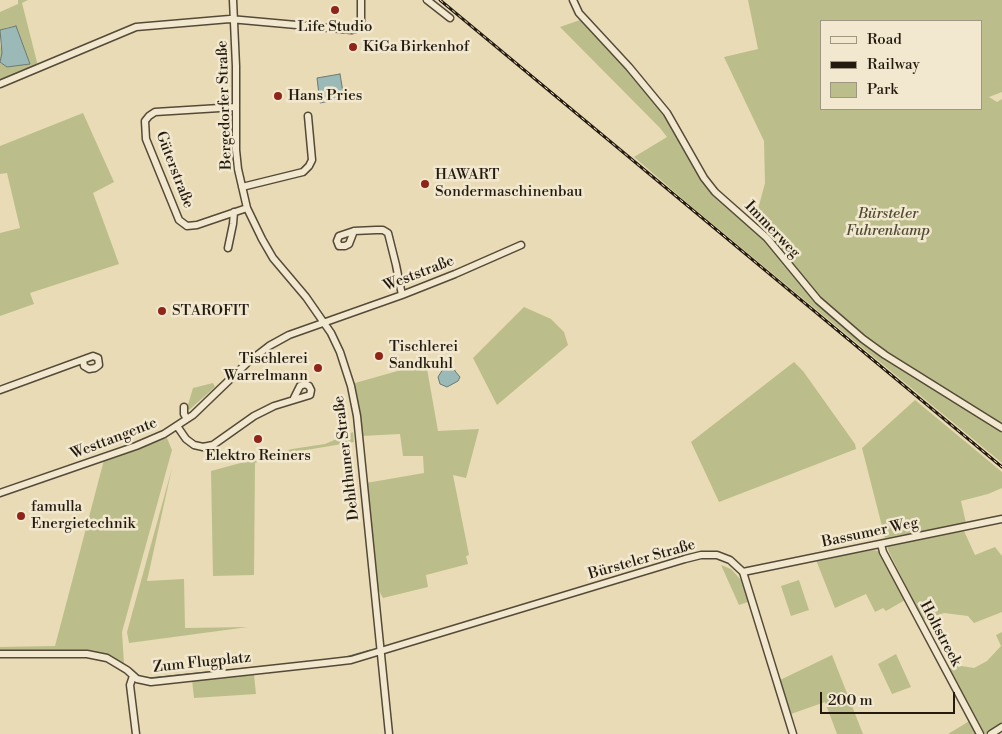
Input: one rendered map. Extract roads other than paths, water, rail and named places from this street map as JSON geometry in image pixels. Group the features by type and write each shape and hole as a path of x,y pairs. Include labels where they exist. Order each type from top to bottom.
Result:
{"street":[{"name":"Bergedorfer Straße","path":"233,0 236,150 247,208"},
{"path":"0,84 61,54 136,27 234,20 352,30 360,26 362,22 361,0"},
{"path":"427,0 450,18"},
{"name":"Immerweg","path":"573,0 579,13 629,66 667,113 704,178 715,192 767,238 818,300 863,339 885,355 1002,428"},
{"name":"Güterstraße","path":"236,107 155,112 145,121 146,139 179,220 187,226 198,225 247,208"},
{"path":"242,187 303,172 309,166 312,160 308,116"},
{"name":"Dehlthuner Straße","path":"247,208 262,239 274,258 324,322 340,352 354,401 382,650 389,734"},
{"path":"228,248 234,212"},
{"path":"354,232 383,230 388,233 402,295"},
{"name":"Weststraße","path":"324,322 402,295 521,245"},
{"name":"Westtangente","path":"0,493 136,446 177,426 247,363 269,346 289,335 324,322"},
{"path":"0,390 83,360"},
{"path":"177,426 186,439 194,445 202,447 213,445 254,416 294,398"},
{"path":"184,407 184,414 187,419"},
{"name":"Bassumer Weg","path":"743,572 1002,519"},
{"name":"Holtstreek","path":"881,544 883,552 980,734"},
{"name":"Bürsteler Straße","path":"382,650 701,555 721,556 730,560 743,572"},
{"path":"743,572 793,734"},
{"name":"Zum Flugplatz","path":"0,654 87,654 107,658 144,682 152,682 351,660 382,650"},
{"path":"133,676 130,685 136,734"},
{"path":"991,734 1002,727"}],"water":[{"path":"16,26 30,64 7,67 0,62 2,53 0,30"},
{"path":"340,74 344,98 320,103 317,78"},
{"path":"449,363 453,364 455,371 460,377 458,381 447,387 440,384 438,377"}],"waterway":[{"path":"342,658 370,650"},
{"path":"148,678 265,666"},
{"path":"131,668 141,677"}],"railway":[{"path":"440,0 1002,467"}],"place":[{"name":"Life Studio","path":"335,10"},
{"name":"KiGa Birkenhof","path":"353,47"},
{"name":"Hans Pries","path":"278,96"},
{"name":"HAWART Sondermaschinenbau","path":"425,184"},
{"name":"STAROFIT","path":"162,311"},
{"name":"Tischlerei Sandkuhl","path":"379,356"},
{"name":"Tischlerei Warrelmann","path":"318,368"},
{"name":"Elektro Reiners","path":"258,439"},
{"name":"famulla Energietechnik","path":"21,516"}],"park label":[{"name":"Bürsteler Fuhrenkamp","path":"888,222"}]}
